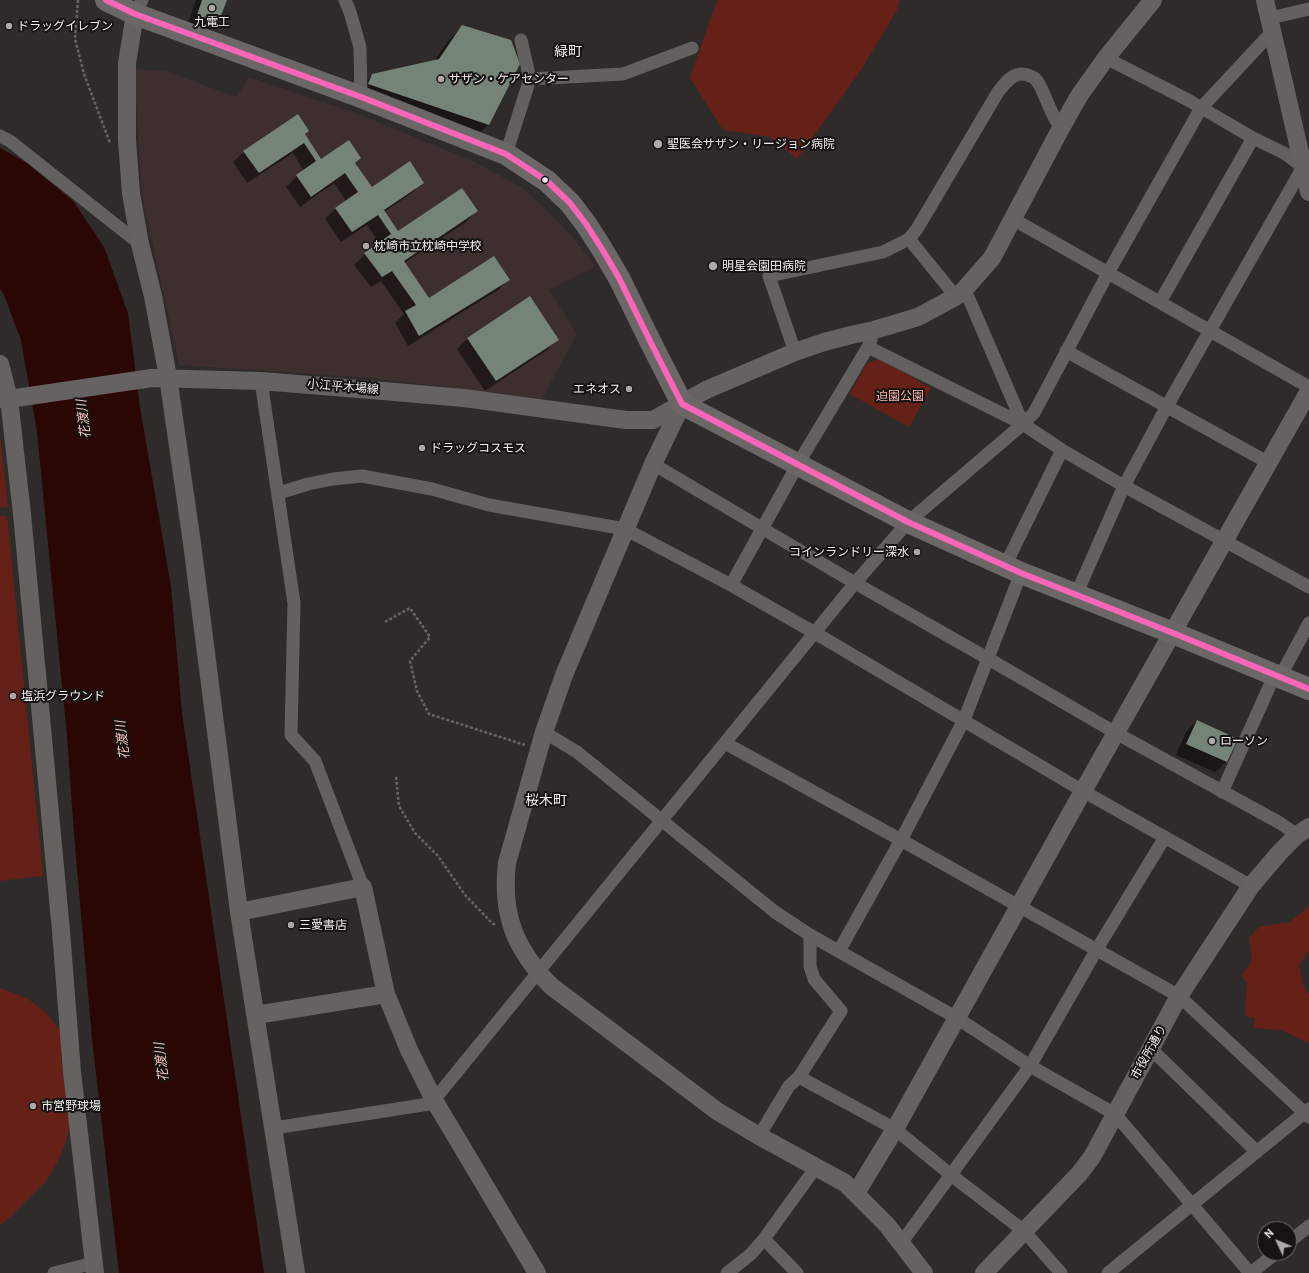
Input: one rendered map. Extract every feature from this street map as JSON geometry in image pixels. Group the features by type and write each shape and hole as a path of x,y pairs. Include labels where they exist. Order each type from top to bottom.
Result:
{"highway":[{"path":"106,0 138,7 506,154 547,181 570,203 586,224 619,278 682,404 908,522 1013,570 1173,633 1309,689"}],"street":[{"path":"345,0 360,47 361,97"},
{"path":"959,294 992,258 1079,96 1106,58 1154,0"},
{"path":"1076,596 1124,486 1166,406 1209,330 1307,177 1265,0"},
{"path":"138,7 127,62 127,140 130,193 140,244 153,296 160,377 192,543 239,912 296,1273"},
{"path":"274,1128 435,1101 661,820 855,584 908,522 1034,413 1108,273 1201,108 1271,25 1309,10"},
{"path":"506,154 530,79 521,40"},
{"path":"530,79 623,74 692,48"},
{"path":"1106,58 1201,108 1253,138 1286,154 1307,177"},
{"path":"795,352 768,276 883,252 909,239 917,229 998,92 1007,81 1015,75 1026,74 1039,82 1054,119 1061,128"},
{"path":"0,136 10,141 140,244"},
{"path":"1160,302 1253,138"},
{"path":"1013,219 1309,387"},
{"path":"909,239 948,287 969,299 1023,424"},
{"name":"小江平木場線","path":"12,398 160,377 261,381 464,398 626,420 653,420 706,390 795,352 918,317 959,294"},
{"path":"731,585 798,464 868,347 874,330"},
{"path":"868,347 1023,424 1062,450 1124,486 1309,587"},
{"path":"1066,351 1269,463"},
{"path":"0,364 12,398 61,931 72,1072 94,1268 54,1273"},
{"path":"261,381 279,493 294,603 291,735 316,761 363,887 386,994 409,1050 435,1101 537,1273"},
{"path":"856,1193 895,1129 1083,791 1309,391"},
{"path":"682,404 653,464 625,529 564,675 544,732 507,863 505,884 506,903 511,924 523,953 551,986 716,1111 845,1183 902,1242 924,1273"},
{"path":"839,951 901,840 964,720 987,658 1013,570 1062,450"},
{"path":"653,464 855,584 1116,733 1280,823 1303,831"},
{"path":"279,493 308,484 333,479 362,476 432,489 489,505 625,529 731,585 1083,791 1250,886"},
{"path":"1222,792 1277,676 1309,623"},
{"path":"544,732 577,752 774,912 810,935 957,1018 1030,1066 1115,1114 1250,1273 1266,1261"},
{"path":"725,744 901,840 1179,996 1308,1113 1257,1152 1108,1273"},
{"name":"市役所通り","path":"984,1273 1079,1174 1092,1157 1179,996 1250,886 1264,869 1303,831"},
{"path":"902,1242 1030,1066 1097,949 1165,837"},
{"path":"239,912 363,887"},
{"path":"759,1136 789,1086 799,1077 841,1012 814,979 810,966 810,935"},
{"path":"256,1015 386,994"},
{"path":"1151,1049 1257,1152"},
{"path":"799,1077 895,1129 951,1175 1024,1231 1060,1273"},
{"path":"727,1273 751,1254 764,1239 816,1167"},
{"path":"1297,1236 1309,1226"},
{"path":"764,1239 797,1273"}],"path":[{"path":"78,0 75,39 84,74 111,146"},
{"path":"384,622 410,608 430,637 410,661 417,691 429,714 539,750"},
{"path":"396,778 399,806 415,833 438,856 465,895 493,924 511,924"}],"shaded area":[{"name":"枕崎市立枕崎中学校","path":"134,69 165,71 237,97 249,77 353,112 473,161 523,188 563,226 596,266 549,290 577,334 542,399 372,378 179,365 142,195"}],"green space":[{"path":"717,0 900,0 897,10 861,70 797,159 770,137 723,130 690,78"},
{"name":"迫園公園","path":"879,359 931,388 909,427 850,394 867,363"},
{"path":"0,435 8,507 0,508"},
{"name":"塩浜グラウンド","path":"0,516 7,516 43,876 0,881"},
{"path":"1309,906 1309,952 1299,964 1303,985 1309,994 1309,1043 1281,1030 1254,1028 1255,1018 1245,1016 1247,982 1241,976 1252,961 1249,938 1259,927 1290,922"},
{"name":"市営野球場","path":"0,988 27,998 45,1012 61,1031 61,1057 69,1128 65,1144 57,1163 47,1180 0,1225"}],"water":[{"name":"花渡川","path":"0,148 27,163 73,201 104,247 128,313 140,407 171,587 182,713 264,1273 119,1273 92,1039 67,736 37,432 21,340 4,295 0,289"}],"building":[{"name":"九電工","path":"202,0 227,0 218,23 197,15"},
{"name":"サザン・ケアセンター","path":"462,25 511,40 520,64 489,125 368,84 372,74 439,59"},
{"path":"298,114 309,131 305,134 321,159 349,140 361,158 355,163 372,187 410,161 424,183 384,210 398,231 462,188 478,211 404,261 429,298 494,256 510,280 419,336 405,311 416,305 392,271 382,277 364,253 391,234 378,215 352,232 335,208 358,192 345,173 311,197 296,175 316,161 304,143 259,173 243,151"},
{"path":"530,296 559,340 496,381 467,338"},
{"name":"ローソン","path":"1197,720 1238,739 1227,762 1186,744"}],"transit line":[{"path":"106,0 135,14 361,97 506,154 547,181 570,203 586,224 619,278 682,404 908,522 1021,573 1309,689"}],"place":[{"name":"九電工","path":"212,8"},
{"name":"ドラッグイレブン","path":"9,26"},
{"name":"サザン・ケアセンター","path":"441,79"},
{"name":"聖医会サザン・リージョン病院","path":"658,144"},
{"name":"枕崎市立枕崎中学校","path":"366,246"},
{"name":"明星会園田病院","path":"713,266"},
{"name":"エネオス","path":"629,389"},
{"name":"ドラッグコスモス","path":"422,448"},
{"name":"コインランドリー深水","path":"917,552"},
{"name":"塩浜グラウンド","path":"13,696"},
{"name":"ローソン","path":"1212,741"},
{"name":"三愛書店","path":"291,925"},
{"name":"市営野球場","path":"33,1106"}],"district":[{"name":"緑町","path":"568,52"},
{"name":"桜木町","path":"546,801"}]}
